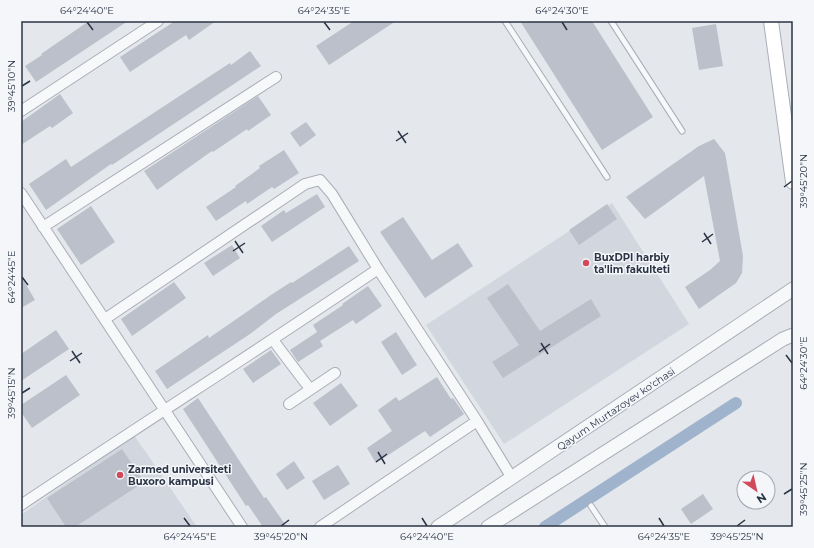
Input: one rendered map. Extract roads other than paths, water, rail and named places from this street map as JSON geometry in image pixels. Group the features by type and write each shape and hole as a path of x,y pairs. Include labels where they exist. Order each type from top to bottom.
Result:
{"main road":[{"path":"771,21 793,182"}],"street":[{"path":"21,111 158,21"},
{"path":"43,227 276,77"},
{"path":"105,319 305,184 320,180 332,194 378,269 477,421 512,478"},
{"path":"21,193 242,527"},
{"path":"21,504 164,409 273,340 378,269"},
{"name":"Qayum Murtazoyev ko'chasi","path":"438,527 793,289"},
{"path":"488,527 783,338 793,335"},
{"path":"273,340 310,389"},
{"path":"289,404 335,373"},
{"path":"320,527 477,421"}],"lane":[{"path":"505,21 607,177"},
{"path":"611,21 682,131"},
{"path":"591,506 605,527"}],"waterway":[{"path":"545,527 736,403"}],"place":[{"name":"BuxDPI harbiy ta'lim fakulteti","path":"586,263"},
{"name":"Zarmed universiteti Buxoro kampusi","path":"120,475"}]}
